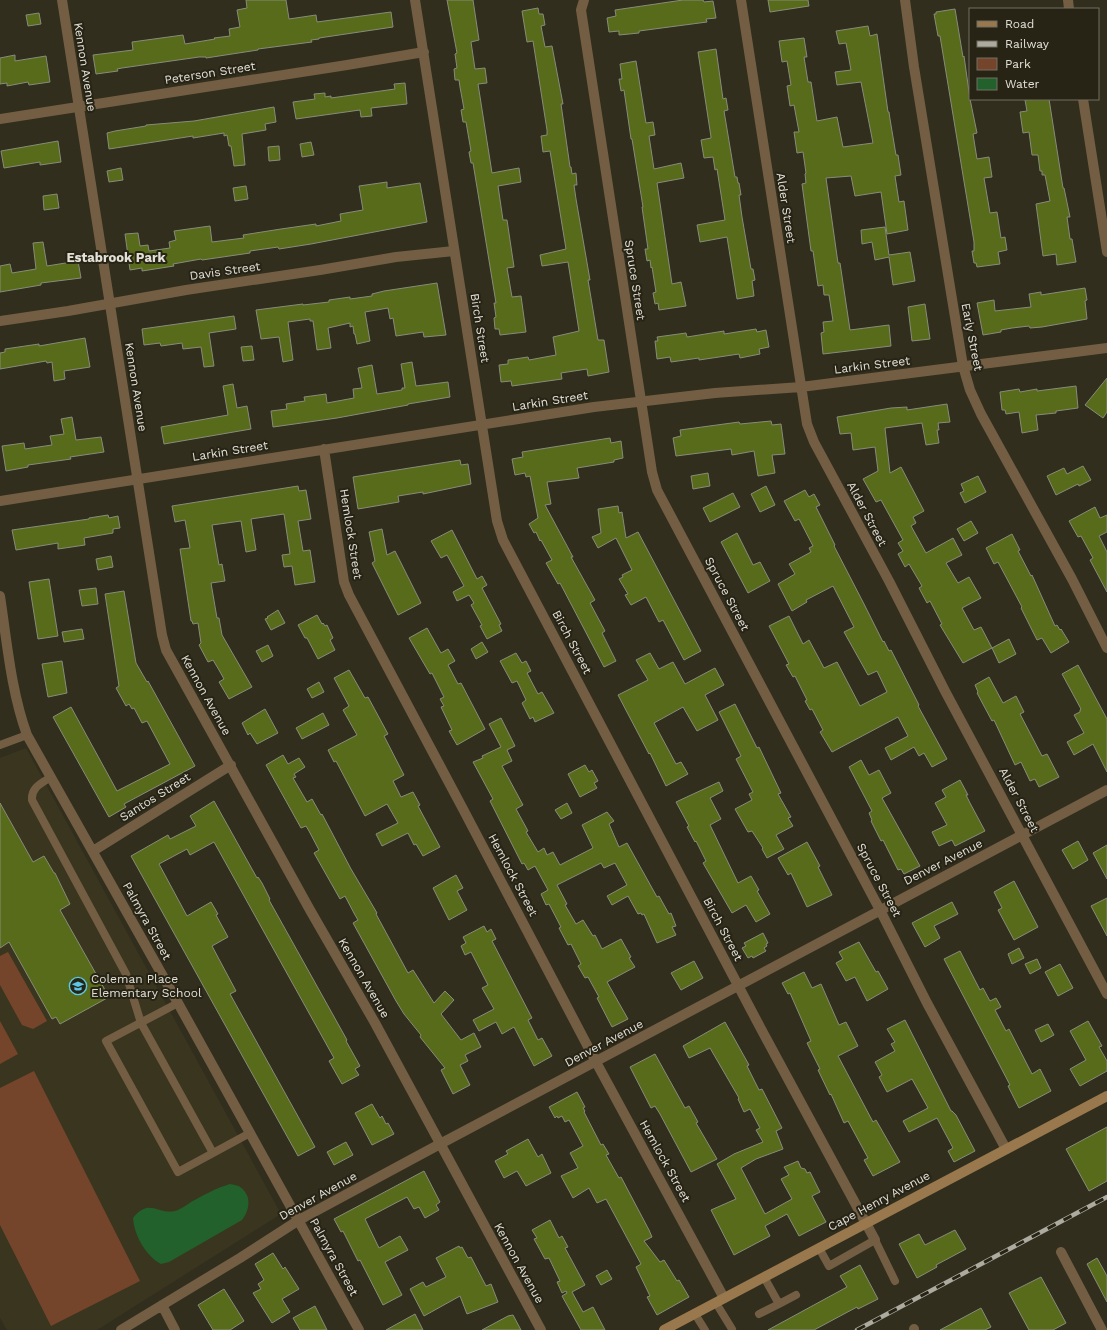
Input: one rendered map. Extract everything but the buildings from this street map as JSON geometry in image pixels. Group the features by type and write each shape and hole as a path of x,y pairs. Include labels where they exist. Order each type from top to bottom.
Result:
{"street":[{"name":"Kennon Avenue","path":"62,0 162,635 166,650 310,910 375,1023 541,1330"},
{"name":"Birch Street","path":"415,0 481,424 497,522 503,540 738,986 875,1240"},
{"name":"Spruce Street","path":"584,0 581,10 652,472 657,490 880,910 927,1003 1006,1149"},
{"name":"Alder Street","path":"741,0 808,424 814,442 1107,994"},
{"name":"Early Street","path":"905,0 914,67 963,366 970,390 981,414 1072,579 1107,648"},
{"name":"Peterson Street","path":"0,119 79,108 424,52"},
{"path":"1083,100 1107,252"},
{"name":"Davis Street","path":"0,321 396,257 454,251"},
{"name":"Larkin Street","path":"0,500 138,480 481,424 641,401 715,393 802,387 1107,348"},
{"name":"Hemlock Street","path":"324,449 344,582 349,595 464,809 720,1300"},
{"name":"Palmyra Street","path":"0,596 14,682 21,717 27,735 299,1220 358,1330"},
{"name":"Santos Street","path":"93,851 231,765"},
{"name":"Denver Avenue","path":"121,1330 299,1220 1107,790"},
{"name":"Cape Henry Avenue","path":"664,1330 1107,1096"},
{"path":"1061,1252 1102,1330"},
{"path":"162,1305 175,1330"}],"lane":[{"path":"0,746 27,735"},
{"path":"51,777 34,788 32,800 126,974 141,1023 213,1153"},
{"path":"178,1003 106,1041 178,1172 250,1133"},
{"path":"819,1248 829,1266 875,1240 895,1280"},
{"path":"764,1277 779,1304"},
{"path":"760,1314 796,1295"},
{"path":"720,1300 732,1329"},
{"path":"695,1314 705,1330"}],"shaded area":[{"name":"Coleman Place Elementary School","path":"26,748 281,1214 97,1330 7,1330 0,1318 0,758"}],"green space":[{"path":"8,952 47,1021 33,1029 22,1025 0,985 0,956"},
{"path":"0,1021 18,1054 0,1064"},
{"path":"34,1071 140,1281 51,1326 0,1225 0,1088"}],"water":[{"path":"230,1184 237,1185 244,1190 248,1198 247,1212 242,1220 169,1262 161,1264 150,1256 138,1238 134,1225 133,1218 139,1212 145,1208 155,1208 165,1211 178,1210 210,1192"}],"railway":[{"path":"857,1330 1107,1197"}],"place":[{"name":"Coleman Place Elementary School","path":"78,986"}],"district":[{"name":"Estabrook Park","path":"116,257"}]}
